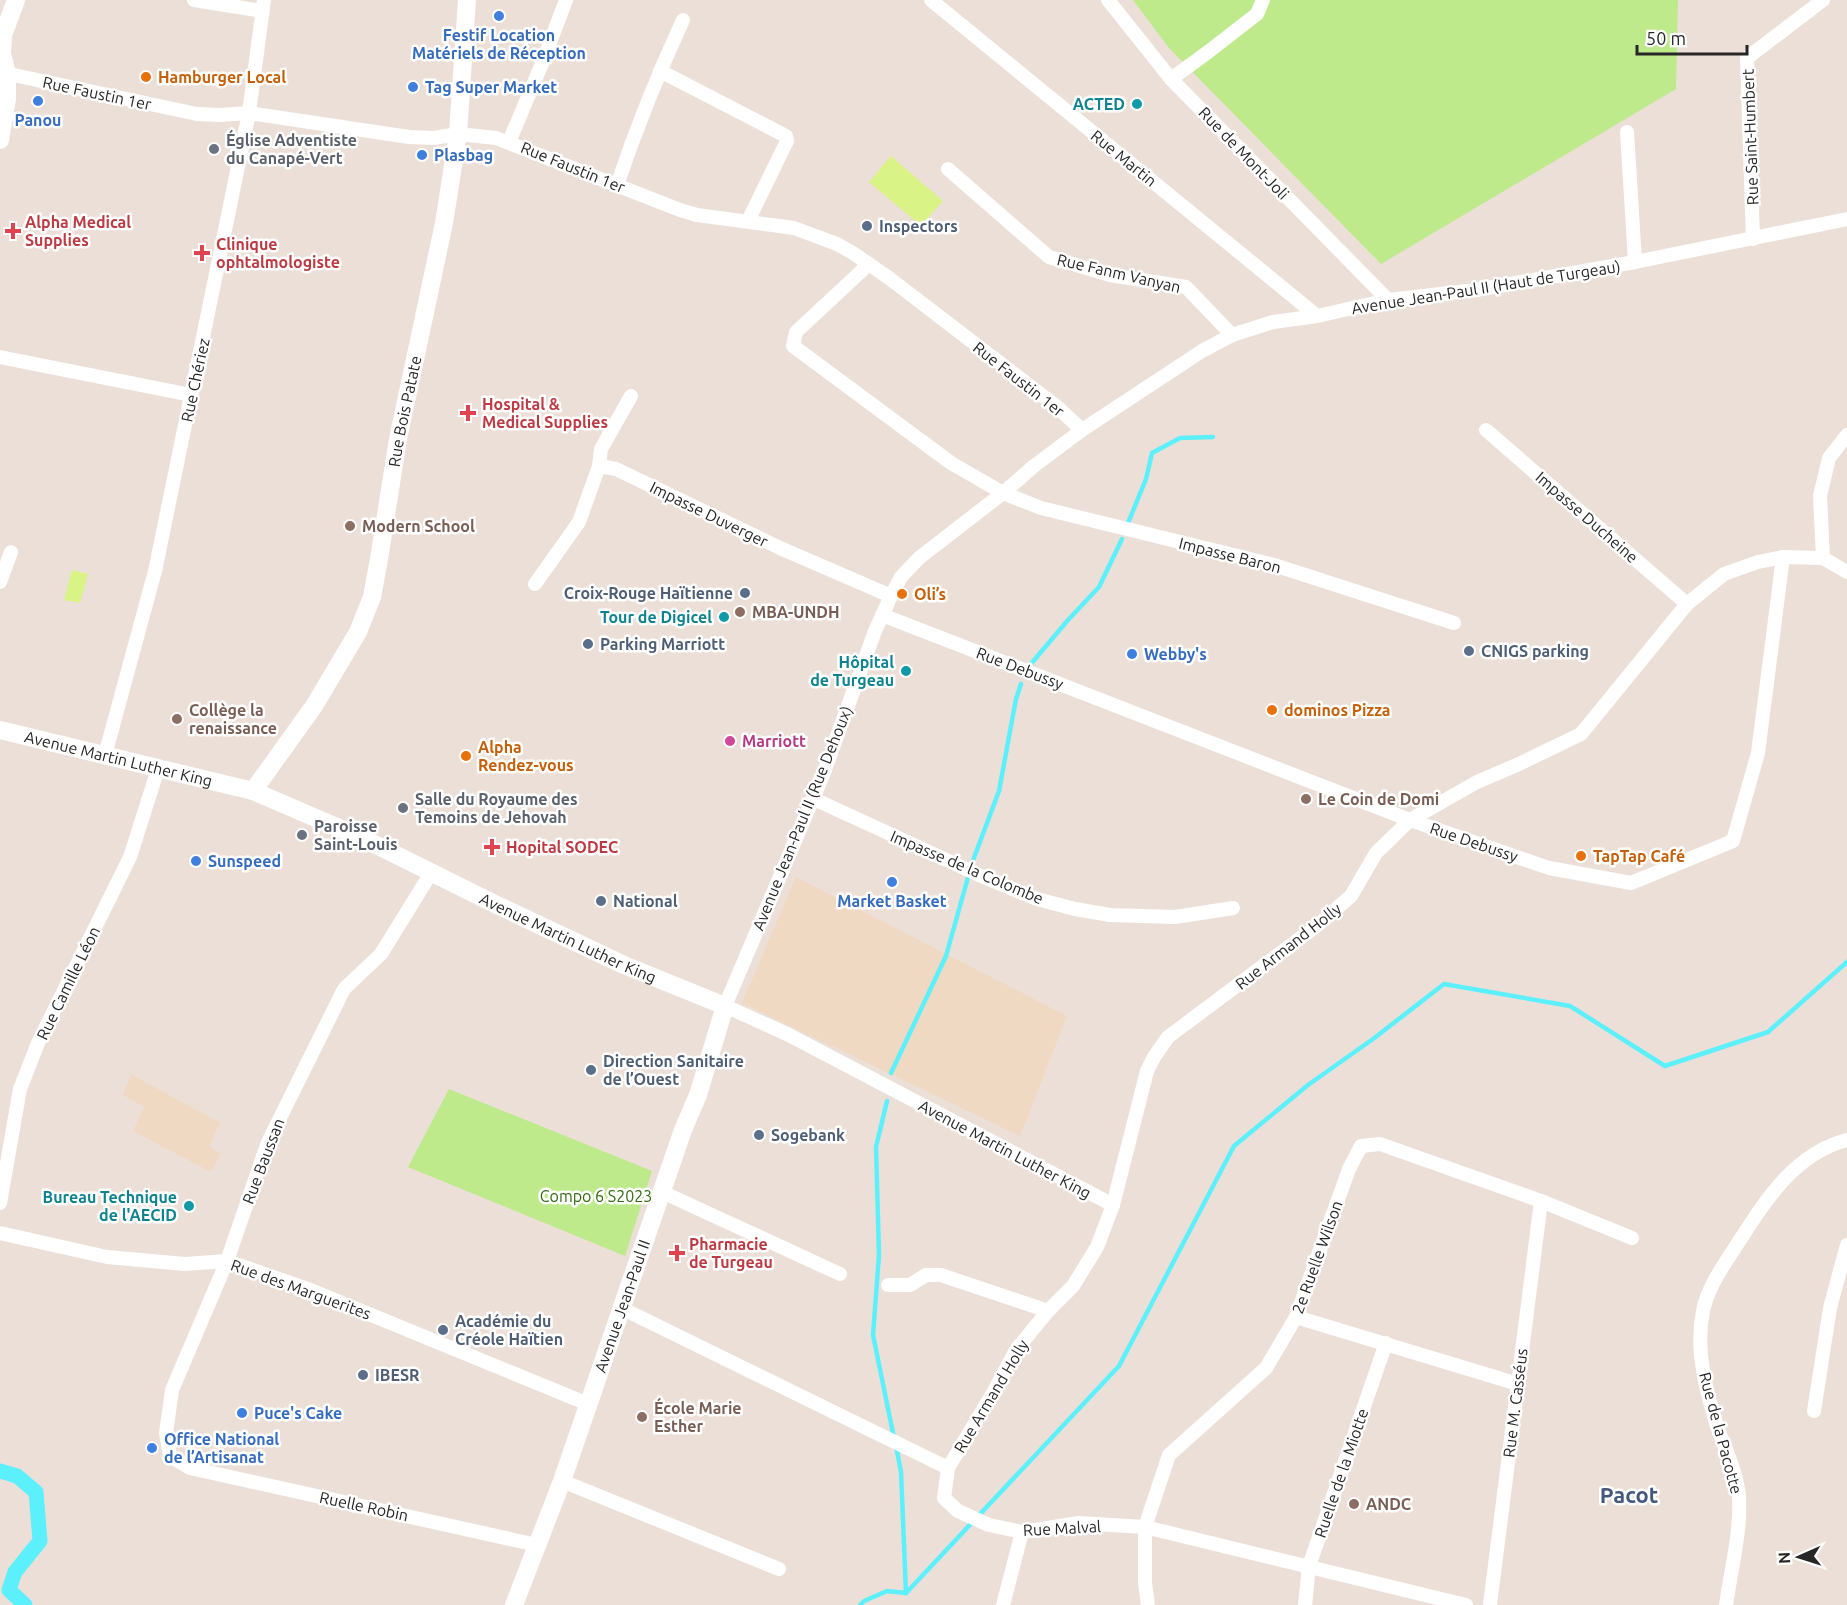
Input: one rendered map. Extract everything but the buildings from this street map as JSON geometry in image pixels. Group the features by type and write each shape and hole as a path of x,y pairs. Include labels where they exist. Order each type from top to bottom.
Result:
{"street":[{"path":"0,140 7,99 2,54 3,35 16,0"},
{"path":"194,0 263,5"},
{"name":"Rue Bois Patate","path":"253,791 320,697 358,632 372,597 398,439 444,224 458,134 467,0"},
{"path":"509,142 566,0"},
{"name":"Rue Martin","path":"931,0 1317,316"},
{"name":"Rue de Mont-Joli","path":"1108,0 1171,78 1388,300"},
{"path":"1171,78 1257,14 1263,0"},
{"name":"Rue Saint-Humbert","path":"1753,239 1747,58 1823,0"},
{"name":"Rue Chériez","path":"105,755 155,571 249,113 263,5"},
{"path":"617,185 635,131 683,20"},
{"path":"660,71 786,136 787,141 748,221"},
{"name":"Rue Faustin 1er","path":"4,73 197,114 249,113 409,137 434,138 458,134 490,137 509,142 680,210 697,215 794,228 827,239 869,264 1056,406 1082,430"},
{"path":"1627,132 1635,262"},
{"name":"Rue Fanm Vanyan","path":"948,169 1049,257 1110,275 1186,287 1232,335"},
{"name":"Avenue Jean-Paul II (Haut de Turgeau)","path":"891,596 901,577 919,558 1004,493 1034,466 1082,430 1202,351 1232,335 1273,322 1317,316 1388,300 1476,290 1635,262 1847,219"},
{"name":"Impasse Baron","path":"869,264 796,332 793,346 951,463 1004,493 1041,508 1274,565 1454,623"},
{"path":"0,357 191,395"},
{"path":"535,584 579,522 599,466 601,448 631,396"},
{"name":"Impasse Ducheine","path":"1486,430 1687,604"},
{"path":"1823,558 1820,496 1829,458 1847,435"},
{"name":"Impasse Duverger","path":"599,466 615,469 780,548 891,596"},
{"path":"0,582 11,552"},
{"name":"Rue Armand Holly","path":"948,1468 1016,1350 1048,1311 1074,1286 1097,1247 1113,1205 1147,1071 1168,1037 1314,928 1351,896 1376,854 1410,820 1477,782 1581,734 1687,604 1724,574 1758,562 1783,557 1823,558 1847,572"},
{"name":"Rue Debussy","path":"882,615 1410,820 1549,868 1631,882 1733,841 1758,753 1783,557"},
{"name":"Avenue Jean-Paul II (Rue Dehoux)","path":"725,1006 814,799 891,596"},
{"name":"Avenue Martin Luther King","path":"0,730 253,791 350,832 624,965 725,1006 787,1035 1113,1205"},
{"name":"Rue Camille Léon","path":"0,1203 20,1089 38,1043 130,857 158,769"},
{"name":"Impasse de la Colombe","path":"814,799 964,869 1037,898 1075,909 1110,915 1175,917 1233,908"},
{"name":"Rue Baussan","path":"190,1468 170,1456 166,1433 172,1390 227,1260 268,1142 344,989 381,954 431,873"},
{"name":"Avenue Jean-Paul II","path":"514,1605 562,1481 683,1130 698,1095 725,1006"},
{"name":"Rue de la Pacotte","path":"1726,1605 1738,1532 1738,1495 1730,1460 1704,1376 1701,1344 1703,1311 1715,1277 1766,1199 1801,1164 1822,1149 1847,1140"},
{"name":"2e Ruelle Wilson","path":"1148,1605 1145,1583 1145,1527 1168,1455 1266,1368 1296,1317 1349,1169 1362,1146 1380,1144 1541,1201 1632,1238"},
{"path":"662,1192 840,1274"},
{"name":"Rue M. Casséus","path":"1490,1605 1541,1201"},
{"name":"Rue des Marguerites","path":"0,1233 107,1257 185,1264 227,1260 308,1289 588,1404"},
{"path":"1814,1411 1830,1308 1847,1245"},
{"path":"888,1285 910,1284 926,1275 941,1275 1048,1311"},
{"path":"621,1308 948,1468"},
{"path":"1296,1317 1518,1384"},
{"name":"Ruelle de la Miotte","path":"1305,1605 1309,1566 1386,1343"},
{"name":"Ruelle Robin","path":"190,1468 537,1545"},
{"name":"Rue Malval","path":"948,1468 944,1498 958,1511 988,1525 1022,1532 1079,1523 1145,1527 1466,1605"},
{"path":"562,1481 779,1569"},
{"path":"1003,1605 1022,1532"}],"shaded area":[{"path":"796,877 1067,1016 1020,1136 742,1003"},
{"path":"131,1074 220,1123 209,1145 220,1154 211,1172 133,1131 144,1107 123,1095"}],"green space":[{"path":"1133,0 1678,0 1676,89 1381,264 1169,48"},
{"path":"891,156 943,201 921,226 869,182"},
{"path":"72,570 88,574 80,603 64,600"},
{"name":"Compo 6 S2023","path":"449,1089 652,1171 625,1256 408,1167"}],"waterway":[{"path":"1128,523 1146,479 1152,453 1180,438 1213,437"},
{"path":"1030,665 1099,587 1122,539"},
{"path":"891,1073 946,956 972,863 999,791 1016,699 1021,684"},
{"path":"906,1593 1119,1366 1234,1146 1308,1085 1373,1039 1444,984 1570,1006 1665,1066 1768,1032 1847,962"},
{"path":"887,1101 876,1147 879,1255 873,1335 894,1438"},
{"path":"896,1446 901,1472 906,1593"},
{"path":"0,1471 17,1476 36,1492 40,1541 15,1572 9,1590 25,1605"},
{"path":"860,1605 887,1591 906,1593"}],"place":[{"name":"Festif Location Matériels de Réception","path":"499,16"},
{"name":"Hamburger Local","path":"146,77"},
{"name":"Tag Super Market","path":"413,87"},
{"name":"Panou","path":"38,101"},
{"name":"ACTED","path":"1137,104"},
{"name":"Église Adventiste du Canapé-Vert","path":"214,149"},
{"name":"Plasbag","path":"422,155"},
{"name":"Inspectors","path":"867,226"},
{"name":"Alpha Medical Supplies","path":"13,231"},
{"name":"Clinique ophtalmologiste","path":"202,253"},
{"name":"Hospital & Medical Supplies","path":"468,413"},
{"name":"Modern School","path":"350,526"},
{"name":"Croix-Rouge Haïtienne","path":"745,593"},
{"name":"Oli’s","path":"902,594"},
{"name":"MBA-UNDH","path":"740,612"},
{"name":"Tour de Digicel","path":"724,617"},
{"name":"Parking Marriott","path":"588,644"},
{"name":"CNIGS parking","path":"1469,651"},
{"name":"Webby's","path":"1132,654"},
{"name":"Hôpital de Turgeau","path":"906,671"},
{"name":"dominos Pizza","path":"1272,710"},
{"name":"Collège la renaissance","path":"177,719"},
{"name":"Marriott","path":"730,741"},
{"name":"Alpha Rendez-vous","path":"466,756"},
{"name":"Le Coin de Domi","path":"1306,799"},
{"name":"Salle du Royaume des Temoins de Jehovah","path":"403,808"},
{"name":"Paroisse Saint-Louis","path":"302,835"},
{"name":"Hopital SODEC","path":"492,847"},
{"name":"TapTap Café","path":"1581,856"},
{"name":"Sunspeed","path":"196,861"},
{"name":"Market Basket","path":"892,882"},
{"name":"National","path":"601,901"},
{"name":"Direction Sanitaire de l’Ouest","path":"591,1070"},
{"name":"Sogebank","path":"759,1135"},
{"name":"Bureau Technique de l'AECID","path":"189,1206"},
{"name":"Pharmacie de Turgeau","path":"677,1253"},
{"name":"Académie du Créole Haïtien","path":"443,1330"},
{"name":"IBESR","path":"363,1375"},
{"name":"Puce's Cake","path":"242,1413"},
{"name":"École Marie Esther","path":"642,1417"},
{"name":"Office National de l’Artisanat","path":"152,1448"},
{"name":"ANDC","path":"1354,1504"}],"district":[{"name":"Pacot","path":"1629,1494"}]}
